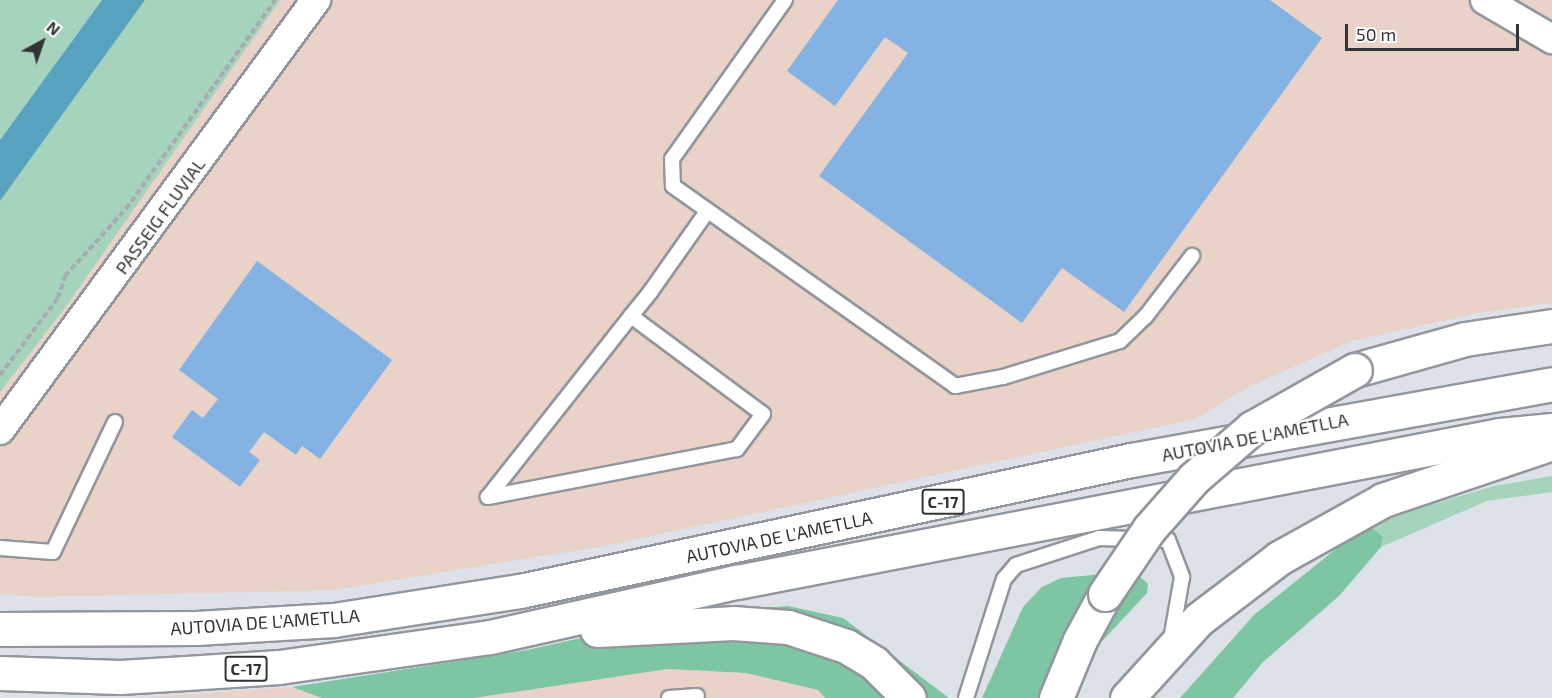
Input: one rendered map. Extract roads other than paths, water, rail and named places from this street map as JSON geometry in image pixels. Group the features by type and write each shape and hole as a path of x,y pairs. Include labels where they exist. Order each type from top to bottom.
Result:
{"highway":[{"path":"1056,698 1080,639 1106,594 1149,529 1209,464 1278,411 1355,370 1465,339 1552,327"},
{"name":"AUTOVIA DE L'AMETLLA","path":"0,629 185,628 334,620 520,591 1131,460 1552,384"},
{"name":"AUTOVIA DE L'AMETLLA","path":"0,673 120,677 186,674 279,667 490,637 782,573 1500,435 1552,430"},
{"path":"1127,698 1170,648 1231,593 1279,558 1337,523 1383,500 1552,443"},
{"path":"490,637 675,624 734,623 788,627 846,646 874,663 909,698"}],"street":[{"name":"PASSEIG FLUVIAL","path":"0,430 316,0"},
{"path":"1485,0 1552,39"}],"lane":[{"path":"785,0 672,159 673,186 706,213 955,386 1003,377 1120,341 1146,316 1192,256"},
{"path":"631,316 763,414 736,449 488,497 631,316 706,213"},
{"path":"0,548 53,552 115,422"},
{"path":"966,698 1004,579 1016,565 1099,538 1168,540 1182,577 1170,648"},
{"path":"669,698 698,696"}],"water":[{"path":"102,0 145,0 0,201 0,140"}]}
